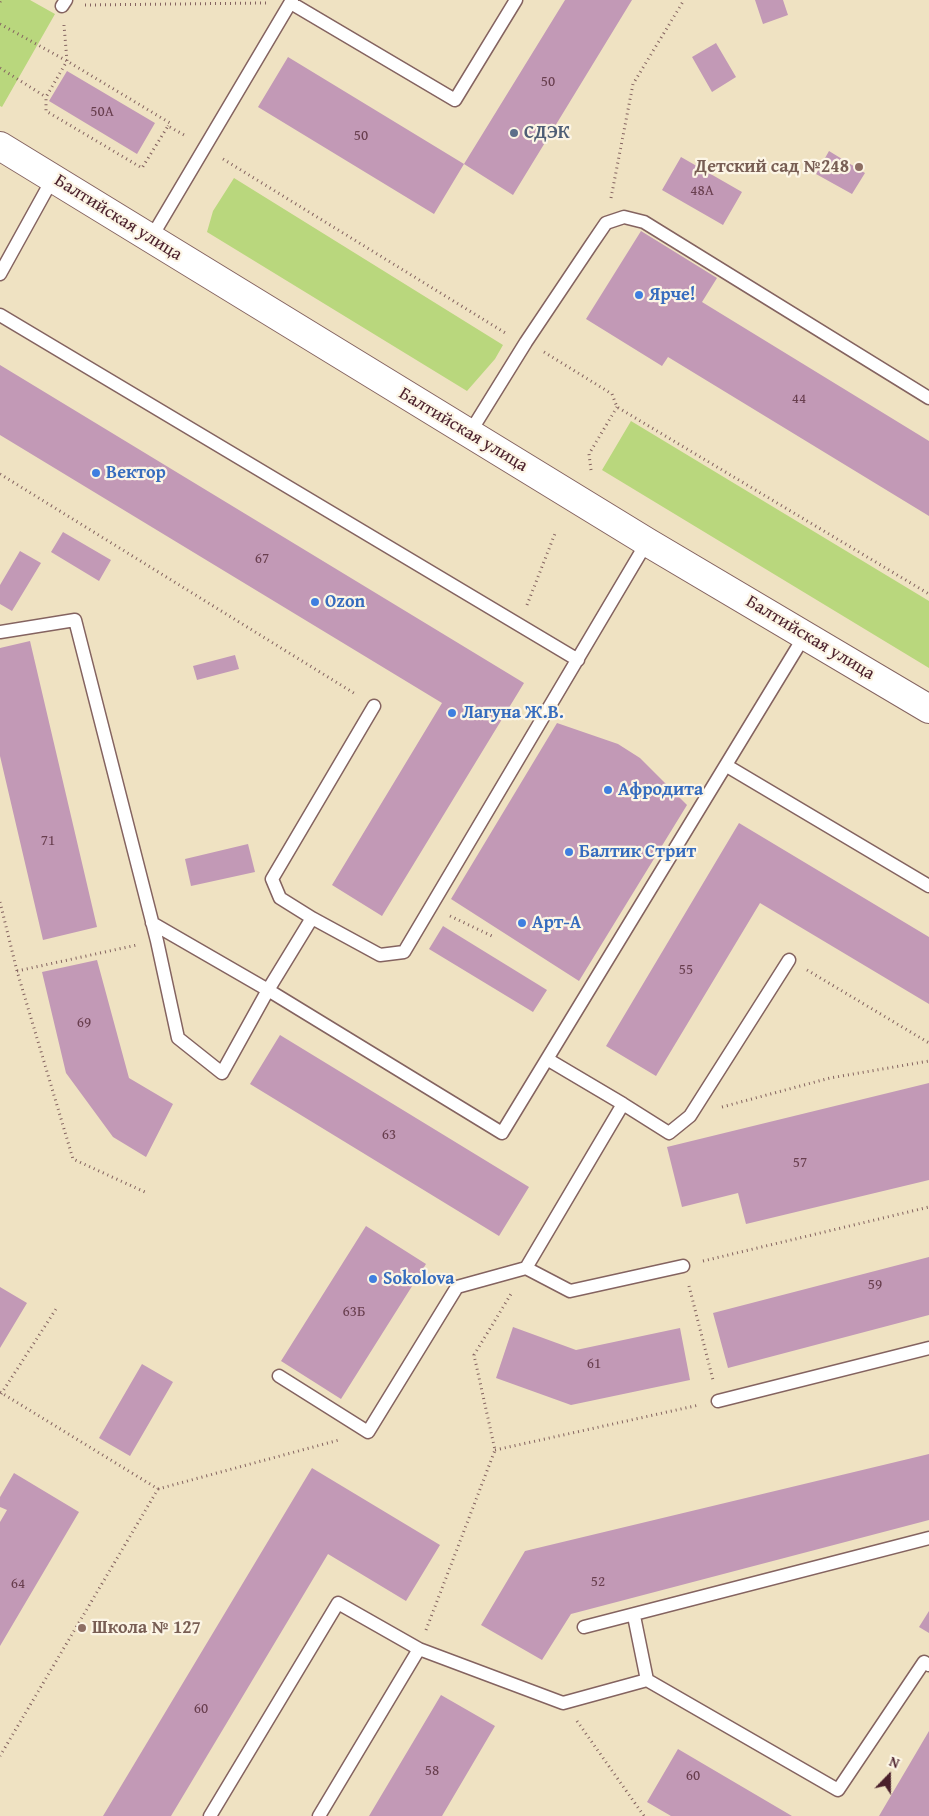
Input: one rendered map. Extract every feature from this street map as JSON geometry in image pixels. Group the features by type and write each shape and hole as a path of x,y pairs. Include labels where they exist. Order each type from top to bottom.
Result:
{"main road":[{"name":"Балтийская улица","path":"0,146 647,542 929,708"}],"lane":[{"path":"151,238 291,1 455,100 516,0"},
{"path":"0,274 53,178"},
{"path":"469,434 526,342 606,223 624,217 644,222 929,398"},
{"path":"0,315 578,660"},
{"path":"374,706 272,879 280,898 312,918 380,955 404,952 647,542"},
{"path":"0,632 75,620 157,941 178,1038 222,1073 268,990 312,918"},
{"path":"152,922 268,990 502,1133 805,635"},
{"path":"727,766 929,886"},
{"path":"547,1059 669,1133 690,1116 789,960"},
{"path":"526,1268 622,1104"},
{"path":"279,1376 368,1432 457,1287 526,1268 570,1291 684,1266"},
{"path":"718,1401 929,1348"},
{"path":"584,1627 634,1616 929,1538"},
{"path":"210,1816 338,1603 419,1649 563,1703 647,1680 838,1790 924,1662 929,1665"},
{"path":"634,1616 647,1680"},
{"path":"319,1816 419,1649"}],"path":[{"path":"606,223 633,84 684,0"},
{"path":"64,3 291,1"},
{"path":"0,24 67,61 170,122 142,168 46,111 46,97 67,61"},
{"path":"0,68 46,97"},
{"path":"168,126 205,147 502,332 526,342 612,394 617,407 929,594"},
{"path":"591,470 589,454 617,407"},
{"path":"0,474 374,706"},
{"path":"519,624 556,531"},
{"path":"0,902 17,971 73,1159 147,1193"},
{"path":"431,907 492,936"},
{"path":"17,971 157,941"},
{"path":"789,960 929,1043"},
{"path":"690,1116 830,1078 929,1061"},
{"path":"495,1450 718,1401 684,1266 929,1207"},
{"path":"419,1649 495,1450 474,1355 526,1268"},
{"path":"56,1309 1,1393 158,1489"},
{"path":"0,1756 158,1489 368,1432"},
{"path":"563,1703 644,1816"}],"green space":[{"path":"0,0 30,0 55,14 2,107 0,106"},
{"path":"234,178 503,345 495,359 467,391 207,232 213,211"},
{"path":"631,421 929,601 929,668 602,470"}],"building":[{"path":"565,0 632,0 513,195 464,164"},
{"path":"755,0 783,0 788,15 763,24"},
{"path":"716,43 736,77 712,92 692,57"},
{"path":"288,57 464,164 434,214 258,107"},
{"path":"67,71 155,123 137,154 49,101"},
{"path":"829,151 865,173 852,194 816,174"},
{"path":"681,157 742,192 723,225 662,190"},
{"path":"641,231 717,278 702,302 929,441 929,516 668,357 662,366 586,319"},
{"path":"0,365 524,683 382,916 332,885 442,703 0,435"},
{"path":"63,532 111,560 99,581 51,552"},
{"path":"20,551 41,563 12,611 0,604 0,585"},
{"path":"30,641 97,927 43,940 0,756 0,648"},
{"path":"235,655 239,669 197,680 193,666"},
{"name":"Балтик Стрит","path":"557,723 618,744 640,758 687,805 579,981 451,899"},
{"path":"739,823 929,937 929,1004 760,903 656,1076 606,1046"},
{"path":"248,844 255,872 191,886 185,859"},
{"path":"443,926 547,990 533,1012 429,949"},
{"path":"97,960 129,1078 173,1104 146,1157 113,1137 66,1073 42,972"},
{"path":"280,1035 529,1187 499,1236 250,1084"},
{"path":"929,1083 929,1180 746,1224 738,1193 682,1207 667,1147"},
{"path":"366,1226 426,1264 341,1399 281,1361"},
{"path":"929,1257 929,1315 728,1368 713,1313"},
{"path":"0,1287 27,1303 0,1348"},
{"path":"513,1327 576,1350 680,1328 690,1380 571,1405 496,1378"},
{"path":"142,1364 173,1382 130,1456 99,1438"},
{"path":"929,1454 929,1520 571,1614 542,1660 481,1625 525,1551"},
{"path":"312,1468 440,1545 406,1601 328,1554 171,1816 103,1816"},
{"path":"14,1473 79,1512 0,1646 0,1522 7,1510 0,1507 0,1497"},
{"path":"929,1611 929,1633 919,1627"},
{"path":"441,1695 495,1726 442,1816 369,1816"},
{"path":"929,1731 929,1816 879,1816"},
{"path":"678,1749 792,1816 671,1816 647,1802"}],"place":[{"name":"СДЭК","path":"514,133"},
{"name":"Детский сад №248","path":"859,167"},
{"name":"Ярче!","path":"639,295"},
{"name":"Вектор","path":"96,473"},
{"name":"Ozon","path":"315,602"},
{"name":"Лагуна Ж.В.","path":"452,713"},
{"name":"Афродита","path":"608,790"},
{"name":"Балтик Стрит","path":"569,852"},
{"name":"Арт-А","path":"522,923"},
{"name":"Sokolova","path":"373,1279"},
{"name":"Школа № 127","path":"82,1628"}]}
